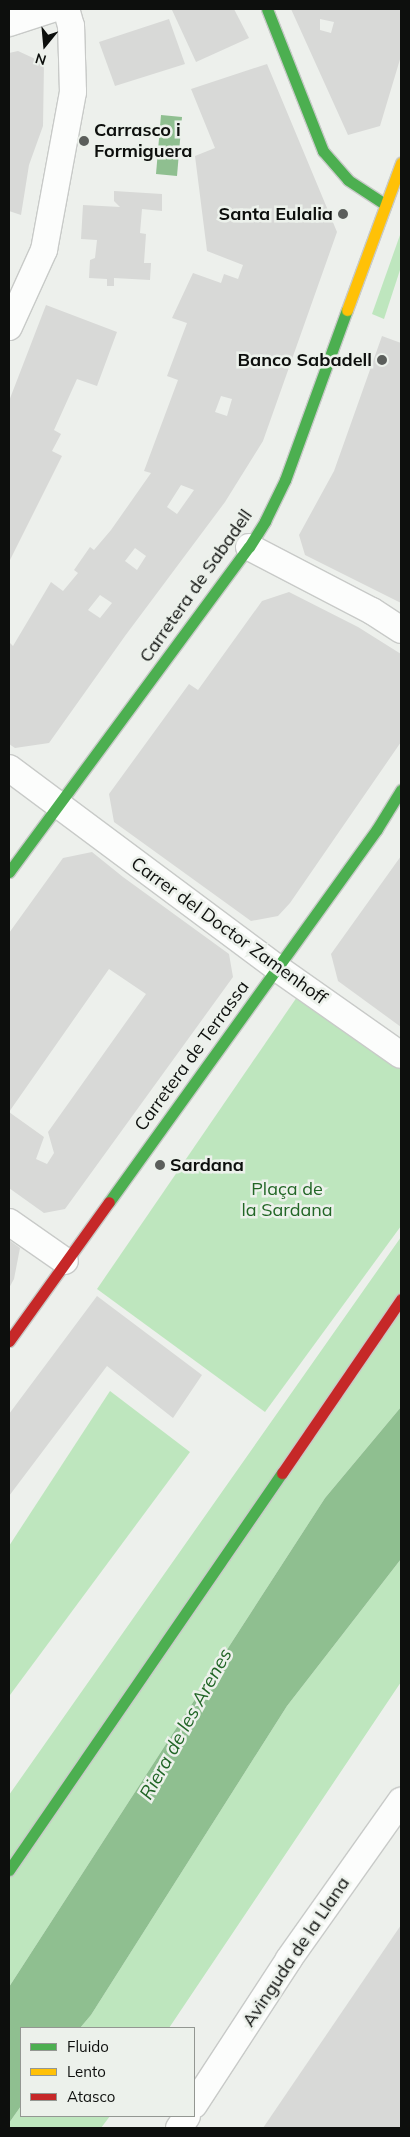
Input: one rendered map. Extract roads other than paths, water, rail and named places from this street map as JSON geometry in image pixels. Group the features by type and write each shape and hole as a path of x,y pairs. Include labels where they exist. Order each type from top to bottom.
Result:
{"street":[{"path":"9,23 52,9"},
{"path":"9,327 44,250 73,92 71,26 66,9"},
{"path":"266,9 323,151 348,180 386,206 401,199"},
{"name":"Carretera de Sabadell","path":"9,872 249,547 286,480 401,163"},
{"path":"249,547 372,611 401,630"},
{"name":"Carrer del Doctor Zamenhoff","path":"9,768 57,806 277,968 401,1055"},
{"name":"Carretera de Terrassa","path":"9,1340 377,829 401,790"},
{"path":"9,1222 65,1261"},
{"path":"9,1870 401,1299"},
{"name":"Avinguda de la Llana","path":"195,2103 289,1959 401,1801"},
{"path":"179,2128 186,2117"}],"water":[{"path":"161,115 182,117 177,176 156,174"},
{"name":"Riera de les Arenes","path":"401,1407 401,1559 287,1706 91,2015 81,2027 20,2027 20,2107 9,2123 9,1987 325,1498"}],"place":[{"name":"Carrasco i Formiguera","path":"84,141"},
{"name":"Santa Eulalia","path":"343,214"},
{"name":"Banco Sabadell","path":"382,360"},
{"name":"Sardana","path":"160,1165"}],"park label":[{"name":"Plaça de la Sardana","path":"287,1200"}]}
